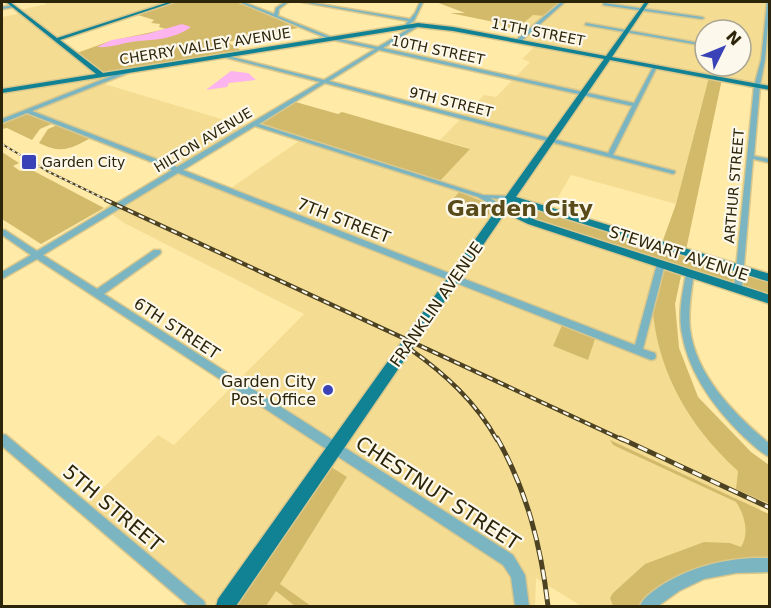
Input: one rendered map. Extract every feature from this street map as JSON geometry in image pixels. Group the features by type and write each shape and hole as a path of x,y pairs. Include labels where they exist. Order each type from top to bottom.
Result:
{"main road":[{"path":"8,2 56,40 92,73"},
{"path":"56,40 172,2"},
{"name":"FRANKLIN AVENUE","path":"225,606 647,2"},
{"name":"CHERRY VALLEY AVENUE","path":"2,91 92,73 100,78 133,69 414,24"},
{"name":"11TH STREET","path":"414,24 445,27 770,88"},
{"name":"STEWART AVENUE","path":"510,198 770,278"},
{"name":"STEWART AVENUE","path":"503,208 532,222 770,300"},
{"path":"598,244 605,226"}],"street":[{"name":"10TH STREET","path":"241,2 330,38 635,105"},
{"path":"263,11 277,9 287,2"},
{"name":"11TH STREET","path":"304,2 414,24"},
{"path":"414,24 421,2"},
{"path":"518,41 563,2"},
{"name":"ARTHUR STREET","path":"738,289 757,86 768,29 769,2"},
{"path":"605,3 702,18"},
{"path":"2,8 14,6"},
{"path":"276,16 277,9"},
{"name":"HILTON AVENUE","path":"2,276 379,49 414,24"},
{"path":"586,24 693,43"},
{"name":"9TH STREET","path":"222,56 673,172"},
{"path":"610,155 655,66"},
{"path":"74,92 87,83 92,73"},
{"path":"2,121 74,92 100,78"},
{"name":"7TH STREET","path":"27,111 651,356"},
{"name":"STEWART AVENUE","path":"254,124 480,196 503,208"},
{"path":"751,157 770,162"},
{"name":"STEWART AVENUE","path":"480,196 510,198"},
{"name":"6TH STREET","path":"2,232 335,449"},
{"path":"97,294 157,252"},
{"path":"638,351 661,264"},
{"path":"690,274 684,317 692,355 702,375 723,405 770,452"},
{"name":"5TH STREET","path":"2,439 200,606"},
{"name":"CHESTNUT STREET","path":"335,449 508,560 519,579 522,606"},
{"path":"649,606 669,588 709,569 747,564 770,565"}],"shaded area":[{"path":"44,2 172,2 57,40 97,73 98,82 248,127 177,170 228,190 302,139 469,148 440,140 484,95 496,97 530,62 522,59 536,45 518,41 532,28 518,26 533,14 543,15 559,2 769,2 769,88 714,78 753,78 753,18 693,18 693,78 709,78 676,204 571,175 551,209 682,271 675,304 679,348 698,397 751,452 765,462 755,564 721,566 647,606 581,606 536,578 535,606 196,606 81,509 158,435 174,445 304,314 124,223 104,208 114,202 120,205 176,171 27,111 2,121 2,17 22,13 19,10 47,4"},
{"path":"178,2 238,2 298,28 227,42 244,52 97,75 74,54 110,41 166,29 159,27 160,24 151,23 154,20 138,15"},
{"path":"436,2 560,2 545,16 533,15 521,25 509,28 504,24 450,13 465,13"},
{"path":"182,24 191,27 169,37 97,47 112,40 147,34"},
{"path":"231,71 248,73 256,80 229,83 227,87 206,90"},
{"path":"709,78 722,79 686,250 769,277 769,300 682,271 675,304 679,348 698,397 751,452 769,465 769,504 736,489 738,471 703,434 676,392 666,369 654,321 652,291 657,263 517,217 507,205 515,201 662,243 676,204"},
{"path":"292,101 338,114 342,112 470,149 438,183 254,124"},
{"path":"27,111 56,122 40,129 32,140 7,128 2,129 2,121"},
{"path":"60,124 93,137 67,149 54,149 39,143 48,129"},
{"path":"2,152 19,163 13,166 20,171 28,168 104,208 41,244 2,219"},
{"path":"459,192 489,204 493,209 487,217 449,204"},
{"path":"563,323 596,336 588,360 553,346"},
{"path":"610,440 769,514 769,565 722,566 647,606 613,606 610,598 613,593 645,564 704,542 730,543 741,547 745,530 736,502 613,445"},
{"path":"325,463 347,477 280,584 311,606 295,606 276,591 266,606 231,606 227,603"}],"railway":[{"path":"2,144 47,171 109,201"},
{"path":"106,200 623,440"},
{"path":"410,349 459,390 489,426 497,440"},
{"path":"497,438 517,478 531,519 537,540 548,606"},
{"path":"620,438 770,508"}],"place":[{"name":"Garden City","path":"29,162"},
{"name":"Garden City Post Office","path":"328,390"}],"district":[{"name":"Garden City","path":"520,208"}]}
